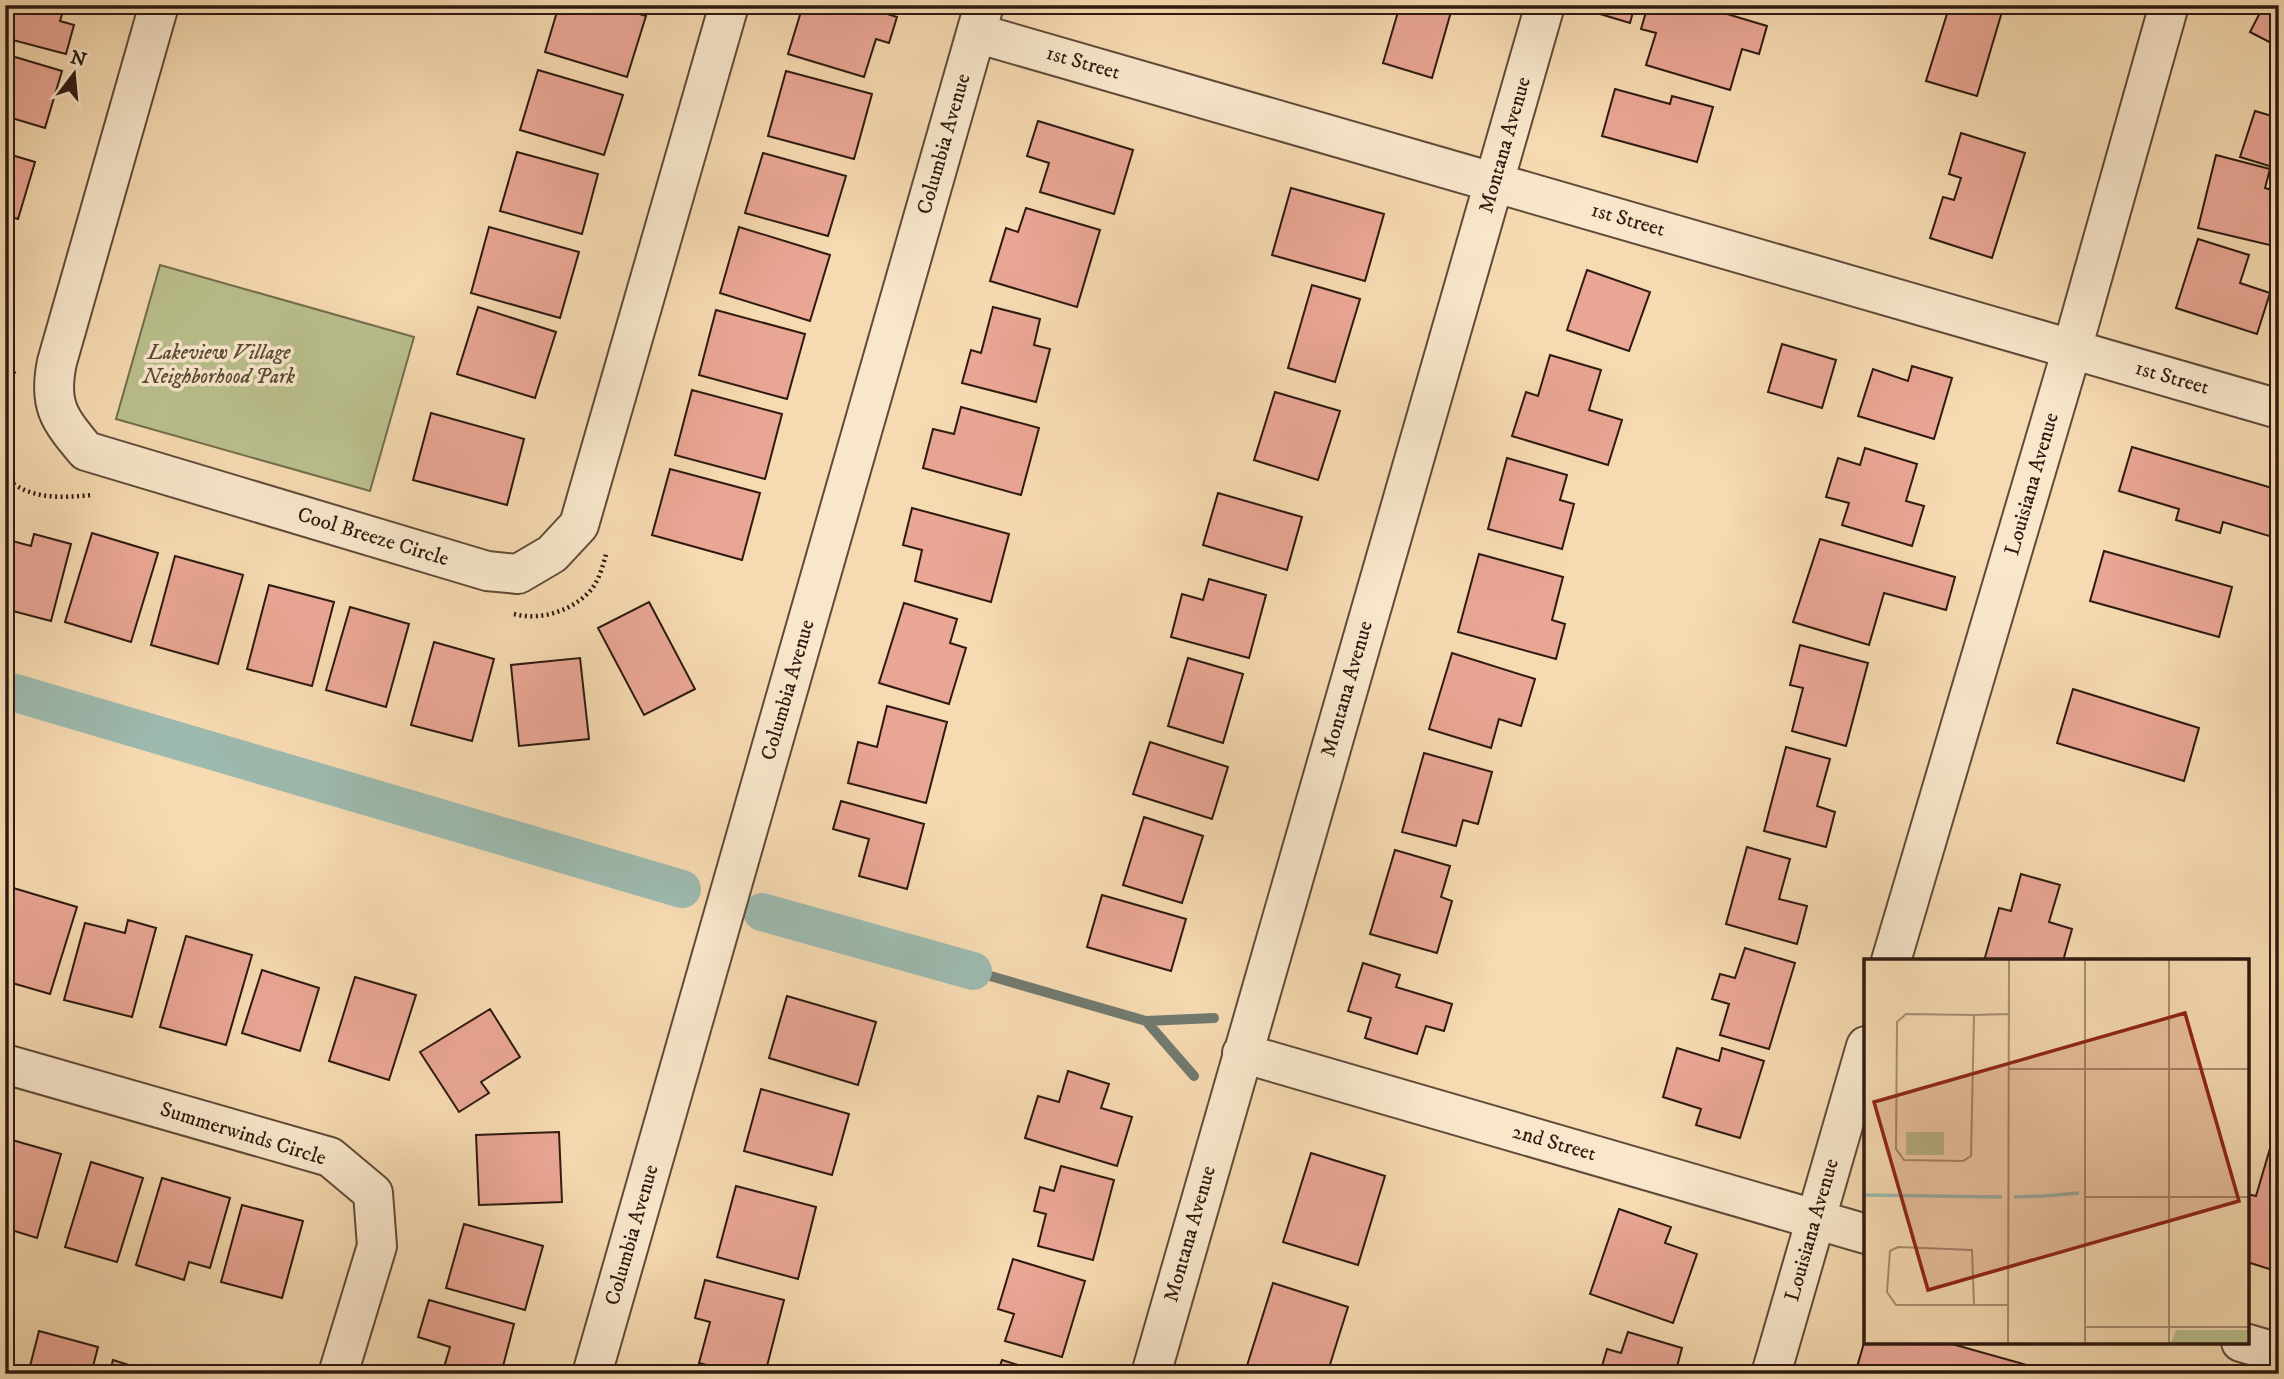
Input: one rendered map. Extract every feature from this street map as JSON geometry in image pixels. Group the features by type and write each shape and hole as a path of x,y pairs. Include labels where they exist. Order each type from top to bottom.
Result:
{"street":[{"name":"Cool Breeze Circle","path":"159,5 52,384 56,407 69,430 86,451 487,571 518,574 552,554 579,525 729,5"},
{"name":"Montana Avenue","path":"1151,1374 1545,5"},
{"name":"Louisiana Avenue","path":"1892,959 2072,349 2169,5"},
{"name":"1st Street","path":"980,19 1494,181 2279,409"},
{"name":"Columbia Avenue","path":"592,1374 980,19"},
{"name":"2nd Street","path":"1242,1053 1864,1233"},
{"name":"Louisiana Avenue","path":"1771,1374 1864,1053"},
{"name":"Summerwinds Circle","path":"5,1064 330,1157 373,1193 377,1246 338,1374"},
{"path":"2248,1344 2279,1353"}],"path":[{"path":"5,477 17,488 37,495 67,497 100,494"},
{"path":"502,610 529,618 570,607 592,589 607,552"}],"green space":[{"name":"Lakeview Village Neighborhood Park","path":"160,265 414,337 370,491 116,419"}],"building":[{"path":"5,5 65,5 60,21 74,25 66,54 5,38"},
{"path":"559,5 610,5 646,16 627,77 545,52"},
{"path":"803,5 858,5 897,17 889,43 876,39 864,77 788,54"},
{"path":"1400,5 1453,5 1432,78 1383,63"},
{"path":"1602,5 1635,5 1630,23 1600,14"},
{"path":"1648,5 1697,5 1767,26 1759,54 1742,49 1730,90 1646,65 1656,33 1641,29"},
{"path":"1933,5 2004,5 1977,96 1926,81 1947,14 1931,9"},
{"path":"2264,5 2279,5 2279,47 2250,32"},
{"path":"5,54 62,71 45,128 5,116"},
{"path":"538,70 623,95 604,155 520,130"},
{"path":"786,71 872,94 854,159 768,136"},
{"path":"1615,89 1670,104 1672,96 1713,107 1697,162 1602,136"},
{"path":"2255,111 2279,118 2279,169 2240,157"},
{"path":"1038,121 1133,150 1114,214 1040,192 1049,163 1027,156"},
{"path":"1961,133 2025,153 1992,258 1930,238 1943,197 1954,200 1961,178 1949,174"},
{"path":"517,152 598,174 582,234 500,211"},
{"path":"5,153 35,162 18,219 5,215"},
{"path":"763,153 846,176 828,236 745,213"},
{"path":"2216,155 2270,169 2265,188 2279,192 2278,247 2198,228"},
{"path":"1291,188 1384,214 1365,281 1272,255"},
{"path":"1026,208 1100,230 1077,307 990,281 1006,228 1018,232"},
{"path":"489,227 579,252 560,318 471,293"},
{"path":"739,227 830,255 810,321 720,293"},
{"path":"2198,239 2249,255 2240,283 2270,293 2257,334 2176,308"},
{"path":"1587,270 1650,292 1629,351 1567,330"},
{"path":"2279,274 2279,305 2270,302"},
{"path":"1312,285 1360,299 1335,382 1288,368"},
{"path":"478,307 556,332 535,398 457,374"},
{"path":"993,307 1040,319 1034,345 1050,349 1036,402 962,383 971,350 981,353"},
{"path":"716,310 805,334 787,399 699,375"},
{"path":"1782,344 1836,360 1822,408 1768,392"},
{"path":"1550,355 1601,370 1589,410 1622,420 1608,465 1512,436 1526,392 1538,396"},
{"path":"1912,366 1952,378 1934,439 1858,416 1873,369 1908,381"},
{"path":"692,390 782,414 765,479 675,455"},
{"path":"1275,392 1340,411 1318,480 1254,460"},
{"path":"961,407 1039,428 1021,495 923,468 933,429 954,434"},
{"path":"431,413 524,439 507,505 413,480"},
{"path":"2132,447 2279,490 2279,539 2223,522 2220,533 2176,520 2179,509 2119,491"},
{"path":"1865,448 1917,464 1906,501 1924,506 1912,546 1842,525 1849,503 1826,497 1838,458 1860,465"},
{"path":"1507,458 1567,475 1560,500 1574,504 1562,549 1488,529"},
{"path":"670,469 760,493 742,560 652,535"},
{"path":"1218,493 1302,517 1287,570 1203,545"},
{"path":"912,508 1009,534 991,602 915,581 922,550 903,545"},
{"path":"92,533 158,553 131,642 65,622"},
{"path":"34,534 71,544 51,621 5,609 5,539 31,546"},
{"path":"1820,539 1955,577 1946,610 1884,593 1869,645 1793,622"},
{"path":"2104,551 2232,587 2219,637 2090,601"},
{"path":"1479,554 1563,577 1552,620 1565,624 1556,659 1458,632"},
{"path":"175,556 243,575 218,664 151,645"},
{"path":"1209,579 1266,595 1249,658 1171,637 1182,594 1203,600"},
{"path":"269,585 334,602 312,686 247,669"},
{"path":"649,602 695,689 644,715 598,628"},
{"path":"904,603 957,619 950,643 966,648 949,704 879,683"},
{"path":"350,607 409,624 386,707 326,690"},
{"path":"434,642 494,659 472,741 411,725"},
{"path":"1800,645 1868,663 1846,746 1792,731 1803,688 1790,685"},
{"path":"1452,653 1535,679 1521,726 1499,719 1491,748 1429,729"},
{"path":"580,658 589,739 519,746 511,665"},
{"path":"1188,658 1243,674 1223,743 1168,726"},
{"path":"2073,689 2199,728 2184,781 2057,743"},
{"path":"887,706 947,722 926,803 848,783 858,742 877,747"},
{"path":"1150,742 1228,767 1212,819 1133,794"},
{"path":"1786,747 1830,759 1817,806 1835,812 1826,847 1764,831"},
{"path":"1424,753 1492,772 1478,824 1463,820 1456,846 1402,832"},
{"path":"841,801 924,824 907,889 859,876 869,839 833,829"},
{"path":"1144,817 1203,836 1182,903 1123,885"},
{"path":"1747,847 1790,859 1779,899 1807,906 1797,944 1726,924"},
{"path":"1395,850 1450,866 1441,897 1452,901 1437,953 1370,934"},
{"path":"2021,874 2060,885 2049,922 2072,929 2064,959 1985,959 1999,908 2011,911"},
{"path":"10,887 77,907 50,994 5,981 5,904"},
{"path":"1102,895 1186,919 1171,971 1087,947"},
{"path":"128,920 156,928 132,1017 64,1000 85,923 125,933"},
{"path":"186,936 252,955 226,1045 160,1027"},
{"path":"1745,948 1795,963 1769,1049 1720,1035 1729,1004 1712,999 1720,974 1735,978"},
{"path":"1363,963 1400,975 1396,987 1452,1004 1444,1031 1426,1026 1417,1054 1365,1038 1371,1018 1348,1011"},
{"path":"262,970 319,988 300,1051 242,1033"},
{"path":"355,977 416,995 389,1080 329,1061"},
{"path":"787,996 876,1022 858,1085 769,1058"},
{"path":"490,1009 520,1057 481,1082 489,1093 459,1112 420,1052"},
{"path":"1677,1048 1719,1061 1722,1048 1764,1061 1740,1138 1696,1125 1701,1109 1663,1097"},
{"path":"1068,1071 1109,1084 1101,1108 1132,1117 1117,1166 1025,1138 1038,1096 1059,1102"},
{"path":"761,1089 849,1114 832,1175 744,1151"},
{"path":"559,1132 562,1202 479,1205 476,1135"},
{"path":"5,1138 61,1154 37,1238 5,1228"},
{"path":"2271,1145 2279,1148 2279,1272 2249,1263 2249,1194 2256,1196"},
{"path":"1311,1153 1385,1176 1358,1265 1283,1242"},
{"path":"91,1162 143,1178 117,1262 65,1247"},
{"path":"1061,1166 1114,1180 1093,1260 1038,1246 1046,1214 1034,1211 1040,1187 1054,1191"},
{"path":"162,1178 230,1198 210,1268 189,1262 184,1280 136,1265"},
{"path":"736,1186 816,1207 798,1279 717,1257"},
{"path":"242,1205 303,1221 282,1298 221,1282"},
{"path":"1619,1209 1671,1227 1665,1243 1697,1254 1673,1323 1590,1294"},
{"path":"464,1224 543,1246 525,1310 446,1288"},
{"path":"1013,1259 1085,1281 1062,1357 1005,1341 1014,1314 998,1309"},
{"path":"705,1280 784,1300 765,1374 739,1374 699,1363 710,1322 695,1318"},
{"path":"1273,1283 1348,1307 1327,1374 1245,1372"},
{"path":"429,1300 514,1324 501,1374 442,1374 450,1347 418,1337"},
{"path":"5,1321 12,1323 5,1346"},
{"path":"39,1331 98,1347 91,1374 28,1374"},
{"path":"1628,1332 1682,1348 1675,1374 1600,1373 1607,1349 1621,1353"},
{"path":"1864,1343 1952,1344 2034,1367 2033,1374 1883,1374 1857,1367"},
{"path":"113,1360 157,1374 109,1374"},
{"path":"1002,1360 1047,1374 997,1374"}],"waterway":[{"path":"5,690 682,889"},
{"path":"762,912 973,971"},
{"path":"973,971 1146,1021 1214,1018"},
{"path":"1146,1021 1194,1076"}]}
